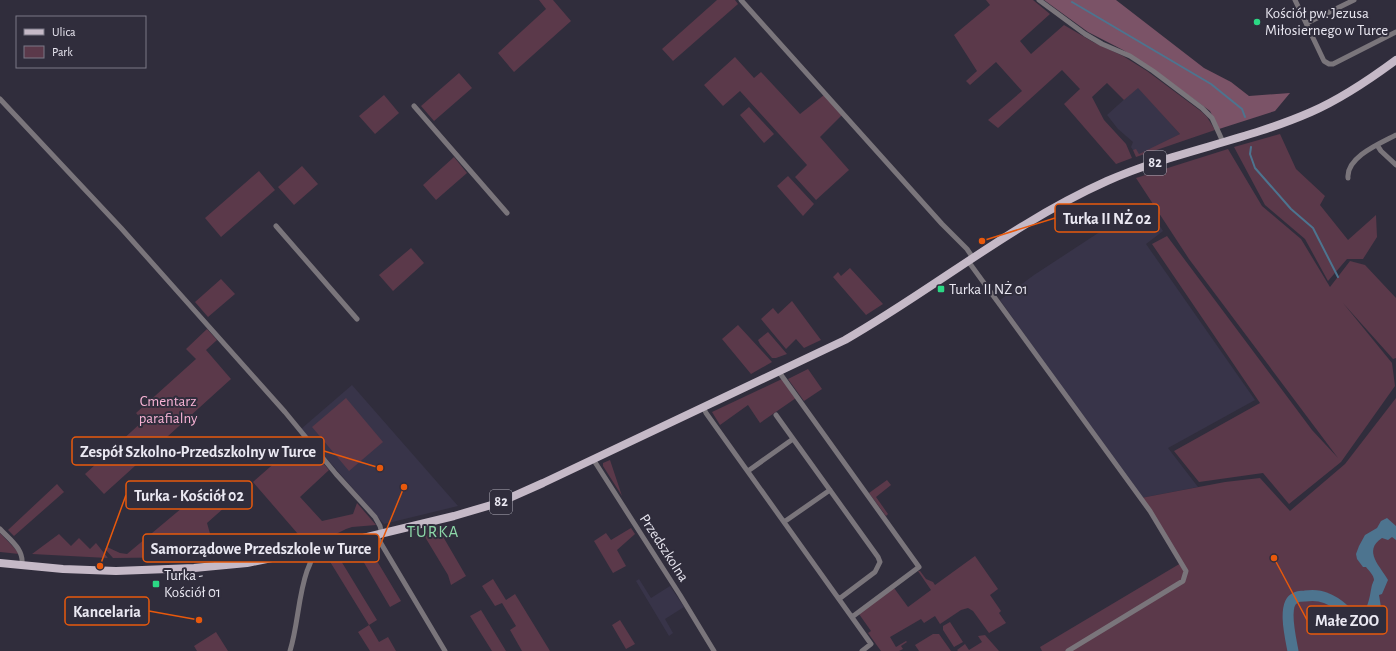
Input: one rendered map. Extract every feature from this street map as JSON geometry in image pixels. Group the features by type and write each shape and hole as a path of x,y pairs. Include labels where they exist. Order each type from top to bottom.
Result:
{"main road":[{"name":"82","path":"0,562 85,570 137,571 240,564 312,550 454,516 516,496 845,340 870,326 1046,212 1097,186 1159,161 1223,142 1311,112 1332,102 1368,80 1396,60"},
{"name":"82","path":"1368,80 1396,68"}],"street":[{"path":"741,0 967,250 971,260 1150,511 1186,571 1183,581 1068,651"},
{"path":"1039,0 1085,34 1102,44 1130,56 1153,71 1202,108 1212,118 1223,142"},
{"path":"1295,0 1324,60 1329,64 1333,64 1396,32"},
{"path":"1307,23 1354,0"},
{"path":"0,99 117,224 285,412 336,474 375,517 380,526 379,534 445,651"},
{"path":"414,106 508,213"},
{"path":"1348,178 1347,173 1352,164 1364,153 1396,135"},
{"path":"1377,145 1381,151 1396,165"},
{"path":"276,226 357,319"},
{"path":"779,372 919,567 852,617"},
{"path":"703,407 871,644 862,651"},
{"path":"776,415 878,557 880,562 872,575 839,599"},
{"path":"748,471 794,439"},
{"name":"Przedszkolna","path":"593,459 714,651"},
{"path":"784,522 830,490"},
{"path":"0,530 21,551 23,559 22,565"},
{"path":"290,651 303,585 313,556 312,550"}],"shaded area":[{"path":"1044,0 1116,0 1204,68 1231,82 1249,96 1290,93 1275,111 1219,129 1210,111 1161,75 1123,50 1088,32"},
{"path":"1138,87 1180,134 1139,155 1136,150 1133,150 1131,147 1133,142 1118,129 1107,115"},
{"path":"1144,203 1163,231 1146,244 1255,400 1168,448 1198,487 1141,498 1000,300 1034,275"},
{"path":"352,385 458,506 384,524 301,429"},
{"path":"639,579 651,598 670,586 684,607 665,619 673,633 669,636 636,581"}],"green space":[{"path":"539,0 553,0 571,21 514,72 498,53 546,9"},
{"path":"717,0 735,0 738,4 673,61 662,49"},
{"path":"986,0 1033,0 1050,14 1020,41 1031,54 1064,25 1093,42 1123,56 1147,71 1202,112 1215,130 1136,157 1133,150 1136,149 1139,154 1180,134 1138,88 1124,100 1107,83 1092,97 1104,120 1126,144 1132,158 1116,164 1064,104 1080,89 1062,70 998,128 988,120 1022,91 996,62 970,85 966,81 977,71 954,35 990,5"},
{"path":"735,57 754,78 761,72 800,114 824,95 842,115 820,137 849,170 816,200 795,177 807,165 740,91 723,106 704,85"},
{"path":"459,73 472,88 434,121 421,106"},
{"path":"384,95 399,113 375,134 359,116"},
{"path":"749,107 774,134 764,143 740,115"},
{"path":"1280,134 1296,169 1325,196 1320,205 1348,240 1376,215 1377,237 1363,259 1347,259 1328,281 1305,239 1265,205 1234,147"},
{"path":"1228,149 1262,206 1301,239 1330,287 1350,261 1365,265 1396,298 1396,358 1393,359 1343,303 1392,363 1395,386 1341,462 1289,504 1263,473 1199,482 1174,451 1260,403 1152,244 1167,236 1312,430 1338,458 1189,259 1136,178"},
{"path":"454,157 467,173 436,200 423,185"},
{"path":"302,166 318,184 294,205 278,187"},
{"path":"259,171 275,190 221,237 205,218"},
{"path":"788,176 814,204 803,216 777,186"},
{"path":"411,248 424,263 393,291 379,275"},
{"path":"850,268 883,304 866,315 833,277 838,272 841,276"},
{"path":"221,279 235,294 208,317 195,302"},
{"path":"792,301 821,340 804,348 796,339 786,349 761,319 773,308 778,314"},
{"path":"738,325 772,362 751,374 722,339"},
{"name":"Cmentarz parafialny","path":"207,329 217,340 206,350 231,379 104,494 85,474 143,421 136,413 196,359 186,349"},
{"path":"768,332 787,354 772,358 758,340"},
{"path":"808,369 822,389 804,401 788,379"},
{"path":"782,379 796,398 760,423 748,405 720,425 712,412"},
{"path":"346,398 383,442 349,471 312,427"},
{"path":"1396,398 1396,651 1042,651 1040,647 1181,563 1141,498 1225,482 1260,478 1290,511 1345,464"},
{"path":"302,439 329,470 300,497 322,521 353,514 357,503 376,525 352,527 334,535 304,541 253,482"},
{"path":"610,460 622,496 603,466 603,463"},
{"path":"887,480 891,485 876,497 888,514 886,516 869,493"},
{"path":"57,484 64,492 14,536 8,530"},
{"path":"207,487 225,507 207,523 216,555 200,557 113,558 105,549 107,547 120,553 127,554"},
{"path":"438,528 466,576 451,585 448,575 422,532"},
{"path":"631,528 635,534 617,550 626,566 613,573 594,541 606,533 611,540"},
{"path":"0,533 20,554 0,552"},
{"path":"59,534 71,546 79,538 90,549 96,543 108,558 32,554"},
{"path":"368,546 401,601 390,607 356,549"},
{"path":"335,551 377,620 369,625 329,560 318,559 322,554"},
{"path":"975,556 998,589 990,595 1001,611 999,613 1006,623 989,633 973,611 968,608 961,610 940,624 935,616 924,623 921,619 890,637 896,647 906,641 907,642 901,646 903,649 899,651 881,651 868,633 871,631 859,614 894,588 908,607 931,590 918,571 920,571 926,579 933,582 935,585"},
{"path":"493,579 506,600 515,594 550,651 522,651 510,630 516,626 502,603 495,606 482,586"},
{"path":"481,610 506,651 492,651 470,616"},
{"path":"620,620 635,644 626,649 612,625"},
{"path":"950,622 963,642 954,647 943,630 943,626"},
{"path":"369,625 379,642 388,637 396,651 370,651 358,632"},
{"path":"216,632 228,651 197,651 194,646"},
{"path":"933,634 939,634 951,651 919,651 915,645"},
{"path":"985,635 999,651 957,650 965,644 969,650 982,642 978,636"}],"water":[{"path":"1387,518 1396,526 1396,540 1392,537 1388,540 1382,538 1376,543 1373,554 1388,580 1382,594 1379,595 1381,607 1373,625 1363,630 1356,626 1349,627 1343,620 1347,612 1360,614 1363,612 1370,597 1374,580 1371,573 1366,567 1363,567 1357,559 1356,554 1365,535 1377,528 1381,521"}],"waterway":[{"path":"1072,2 1211,84 1242,109 1245,117"},
{"path":"1251,147 1250,154 1255,168 1291,209 1313,228 1338,277"},
{"path":"1293,651 1289,631 1288,615 1291,602 1296,597 1313,595 1323,597 1339,605 1351,617 1359,619"}],"place":[{"name":"Kościół pw. Jezusa Miłosiernego w Turce","path":"1257,22"},
{"name":"Turka II NŻ 02","path":"982,241"},
{"name":"Turka II NŻ 01","path":"941,289"},
{"name":"Zespół Szkolno-Przedszkolny w Turce","path":"380,468"},
{"name":"Samorządowe Przedszkole w Turce","path":"404,487"},
{"name":"Małe ZOO","path":"1274,558"},
{"name":"Turka - Kościół 02","path":"100,566"},
{"name":"Turka - Kościół 01","path":"156,584"},
{"name":"Kancelaria","path":"199,620"}],"district":[{"name":"TURKA","path":"433,531"}]}
